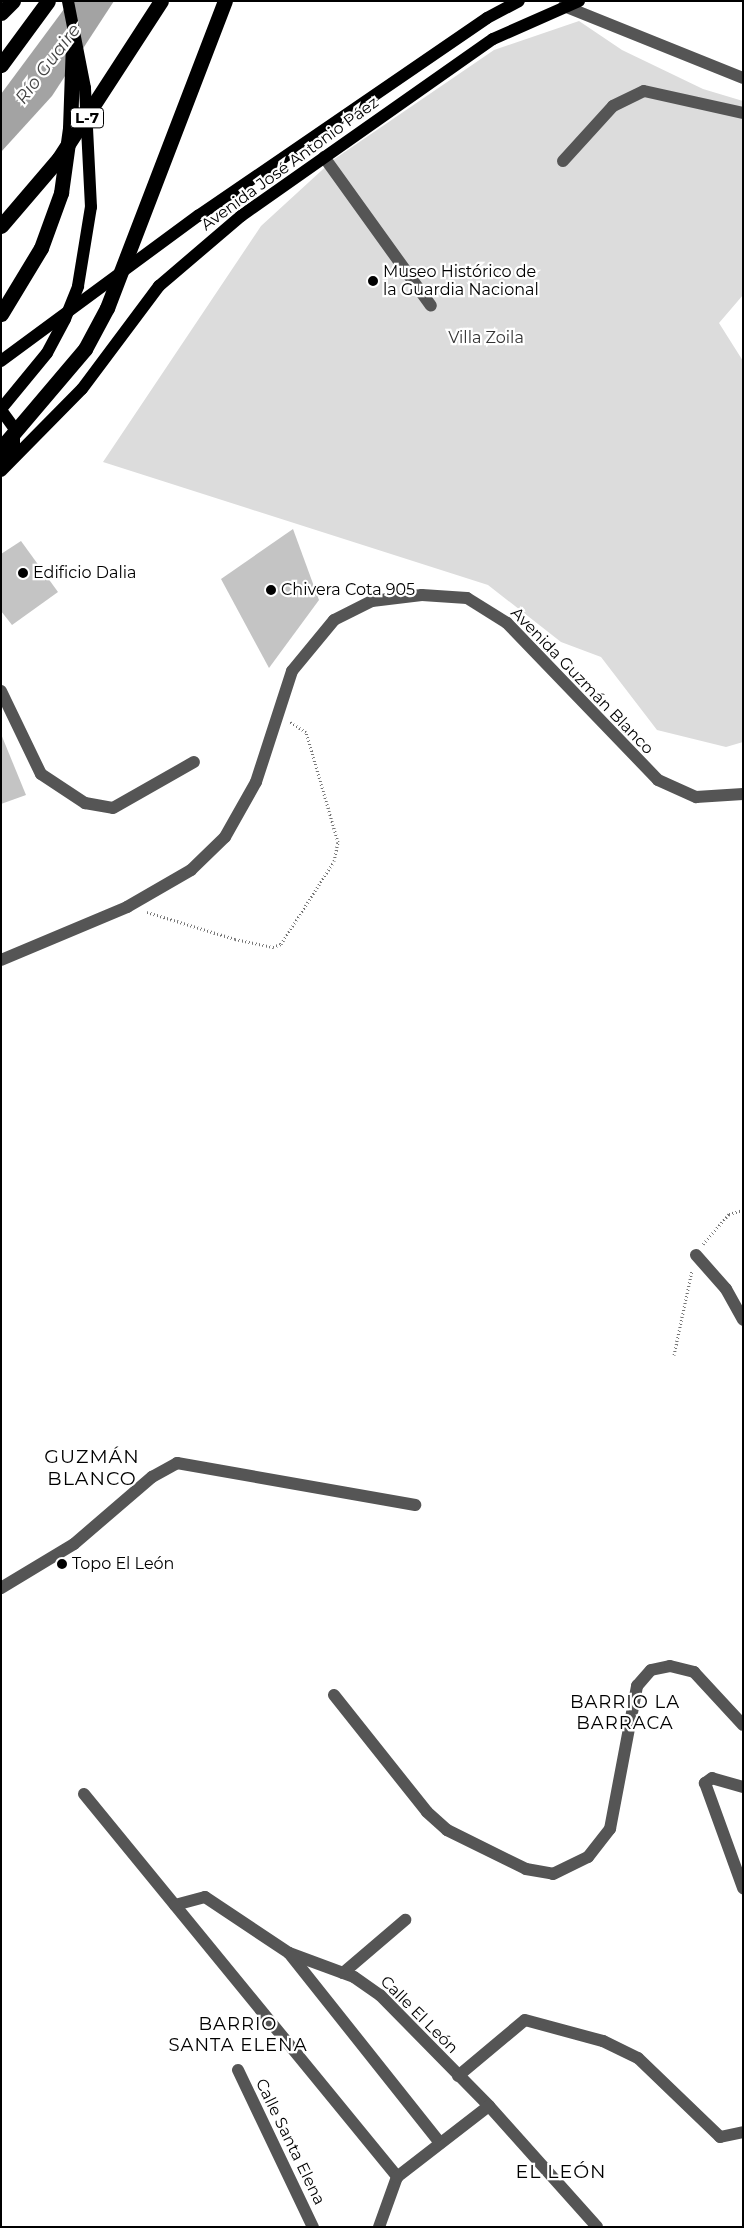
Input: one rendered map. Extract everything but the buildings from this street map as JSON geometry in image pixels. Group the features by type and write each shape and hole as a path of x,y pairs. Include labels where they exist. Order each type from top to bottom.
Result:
{"highway":[{"path":"1,13 13,1"},
{"path":"1,65 48,1"},
{"name":"L-7","path":"1,226 59,158 161,1"},
{"path":"1,448 85,349 107,308 225,1"},
{"path":"1,314 17,294 48,233 61,193 70,128 73,44"}],"main road":[{"path":"1,467 14,445 14,428 1,409 47,353 78,286 91,207 92,162 86,88 73,44 68,1"},
{"name":"Avenida José Antonio Páez","path":"1,361 198,216 487,18 519,1"},
{"name":"Avenida José Antonio Páez","path":"1,471 82,389 159,286 241,216 493,39 579,1"}],"street":[{"path":"564,6 743,78"},
{"path":"563,162 613,106 644,91 743,113"},
{"path":"324,157 432,306"},
{"name":"Avenida Guzmán Blanco","path":"1,960 127,907 190,870 225,837 256,782 276,713 292,671 334,620 372,601 422,595 467,598 506,623 658,780 696,797 743,794"},
{"path":"1,691 41,774 86,803 113,808 194,762"},
{"path":"696,1255 726,1289 743,1320"},
{"path":"1,1588 74,1544 152,1477 177,1463 415,1505"},
{"path":"334,1695 427,1812 447,1830 526,1869 553,1874 588,1857 610,1828 637,1686 651,1670 670,1666 694,1672 743,1725"},
{"path":"743,1787 712,1778 705,1783 743,1888"},
{"path":"84,1794 397,2177"},
{"name":"Calle El León","path":"175,1905 205,1897 289,1954 343,1973 380,1995 458,2076 490,2106 597,2227"},
{"path":"343,1973 406,1920"},
{"path":"289,1954 440,2143"},
{"path":"458,2076 525,2020 603,2040 638,2058 720,2137 743,2132"},
{"name":"Calle Santa Elena","path":"238,2070 313,2227"},
{"path":"379,2227 397,2177 490,2106"}],"path":[{"path":"127,907 179,919 235,939 273,947 282,944 334,861 338,842 306,732 276,713"}],"green space":[{"name":"Villa Zoila","path":"579,21 622,50 703,89 743,101 743,295 719,323 743,361 743,742 726,747 657,730 601,657 561,642 488,585 103,462 261,226 333,160 494,50"}],"water":[{"name":"Río Guaire","path":"70,1 114,1 52,96 1,152 1,94"}],"place":[{"name":"Museo Histórico de la Guardia Nacional","path":"373,281"},
{"name":"Edificio Dalia","path":"23,573"},
{"name":"Chivera Cota 905","path":"271,590"},
{"name":"Topo El León","path":"62,1564"}],"district":[{"name":"GUZMÁN BLANCO","path":"92,1468"},
{"name":"BARRIO LA BARRACA","path":"625,1714"},
{"name":"BARRIO SANTA ELENA","path":"238,2035"},
{"name":"EL LEÓN","path":"561,2172"}]}
